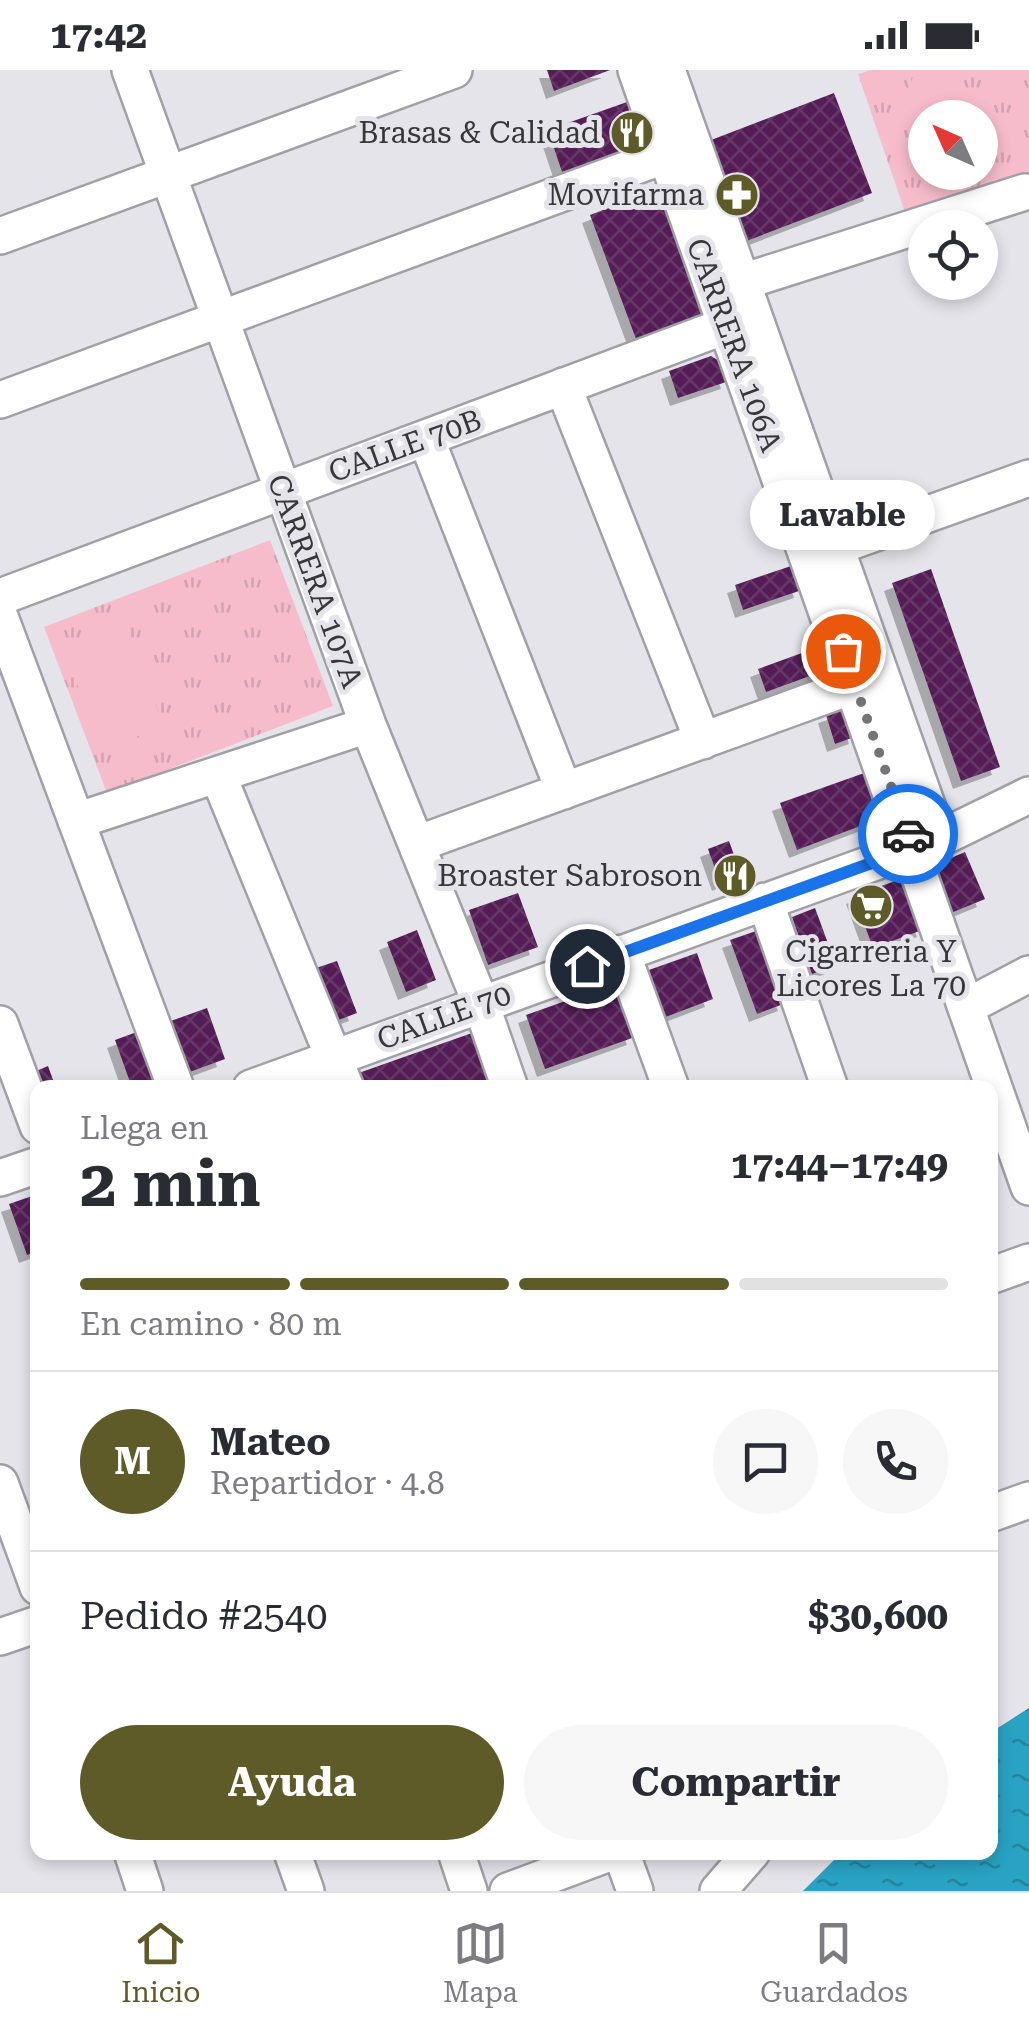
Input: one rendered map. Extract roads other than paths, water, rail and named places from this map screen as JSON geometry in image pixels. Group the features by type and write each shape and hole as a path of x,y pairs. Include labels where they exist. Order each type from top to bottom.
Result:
{"street":[{"name":"CARRERA 107A","path":"130,70 368,724 482,1004 507,1080"},
{"path":"0,236 454,70"},
{"name":"CARRERA 106A","path":"636,70 666,155 741,307 836,547 926,843 966,1007 996,1080"},
{"name":"CARRERA 106A","path":"668,70 855,685 926,843"},
{"path":"0,400 666,155"},
{"name":"CALLE 70B","path":"0,596 563,386 741,307 1025,192"},
{"path":"563,386 702,740"},
{"path":"426,438 564,791"},
{"path":"836,547 1029,478"},
{"path":"0,617 173,1080"},
{"path":"417,844 855,685"},
{"path":"76,821 368,724"},
{"path":"218,776 340,1072"},
{"name":"CALLE 70","path":"296,1080 340,1072 482,1004 926,843 1029,795"},
{"path":"765,901 827,1080"},
{"path":"622,953 667,1080"},
{"path":"966,1007 1029,974"},
{"path":"0,1024 30,1105"},
{"name":"CARRERA 106A","path":"998,1085 1023,1146 1029,1186"},
{"path":"0,1178 30,1167"},
{"path":"998,1273 1029,1262"},
{"path":"0,1483 30,1565"},
{"path":"998,1511 1029,1500"},
{"path":"0,1638 30,1627"},
{"path":"135,1860 145,1891"},
{"path":"295,1860 306,1891"},
{"path":"459,1860 470,1891"},
{"path":"508,1891 591,1860"},
{"path":"623,1860 635,1891"},
{"path":"718,1891 745,1860"}],"water":[{"path":"1029,1708 1029,1891 803,1891 834,1860 998,1860 998,1728"}],"place":[{"name":"Brasas & Calidad","path":"632,133"},
{"name":"Movifarma","path":"737,195"},
{"name":"Lavable","path":"843,651"},
{"name":"Broaster Sabroson","path":"735,876"},
{"name":"Cigarreria Y Licores La 70","path":"871,906"}]}
